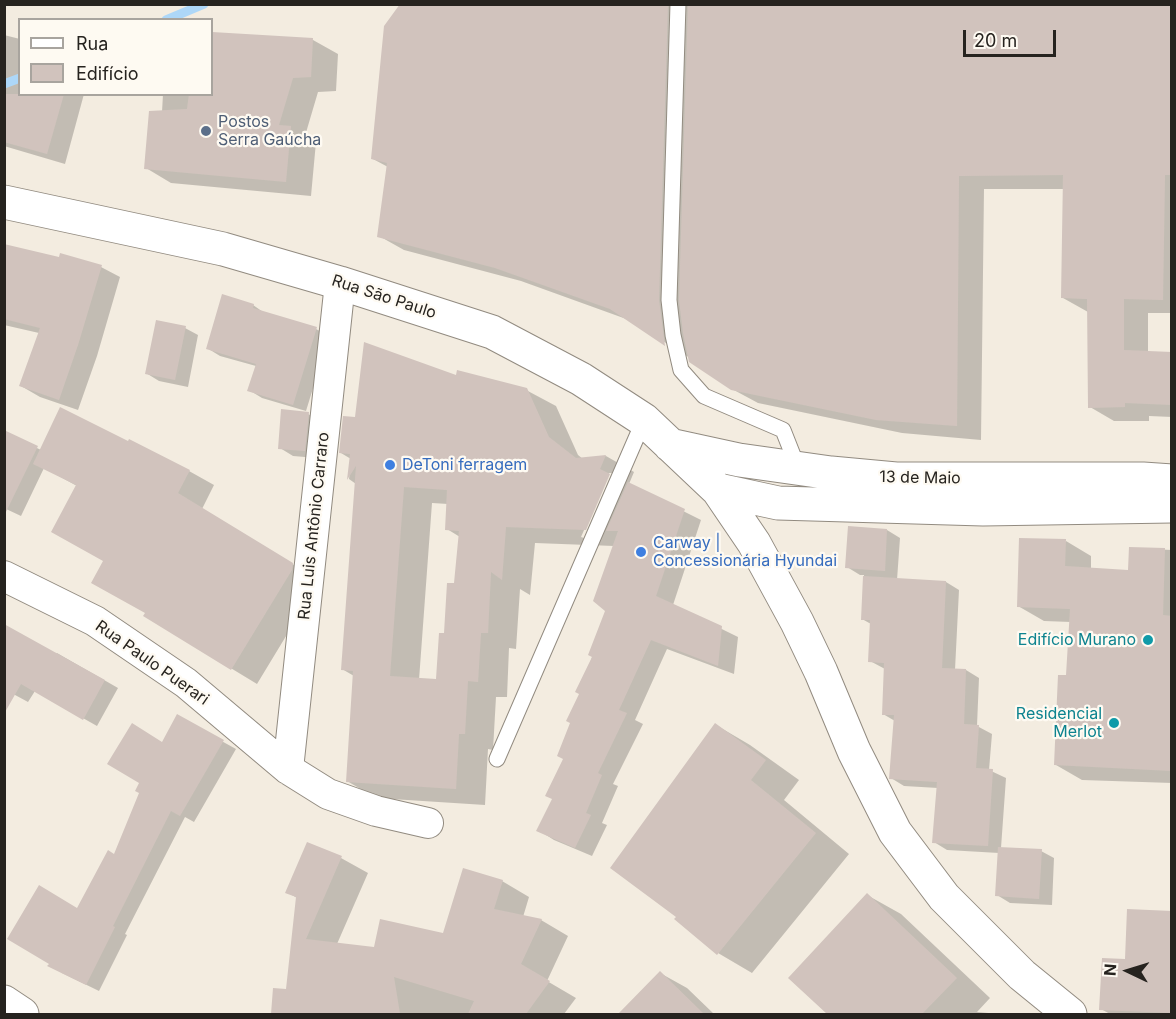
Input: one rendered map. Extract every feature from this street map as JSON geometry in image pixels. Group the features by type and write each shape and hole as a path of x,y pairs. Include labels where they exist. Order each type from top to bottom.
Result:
{"main road":[{"name":"Rua São Paulo","path":"4,202 223,249 340,283 492,332 580,379 644,420 718,490 754,543 797,622 854,750 895,832 944,897 1022,975 1070,1014"},
{"name":"13 de Maio","path":"670,445 739,460 896,479 1172,481"},
{"path":"754,543 752,498 757,487 763,484 856,488 896,479"},
{"name":"13 de Maio","path":"718,490 778,503 983,509 1172,506"},
{"path":"4,1002 22,1014"}],"street":[{"name":"Rua Luis Antônio Carraro","path":"288,769 340,283"},
{"name":"Rua Paulo Puerari","path":"4,576 95,621 186,683 288,769 328,794 376,811 428,824"}],"lane":[{"path":"678,4 669,300 673,335 681,370 704,396 783,430 798,468"},
{"path":"497,759 644,420"}],"building":[{"path":"400,4 668,4 659,300 665,346 610,309 495,268 377,237 387,163 371,159 384,26"},
{"path":"688,4 1172,4 1172,175 1165,175 1163,300 1124,299 1124,350 1172,352 1172,405 1125,403 1125,407 1088,408 1087,299 1061,298 1063,175 959,176 957,426 876,420 731,390 689,362 679,300"},
{"path":"213,32 313,38 311,77 293,78 279,125 291,126 286,182 144,169 149,111 187,109 189,96 213,96"},
{"path":"4,94 63,96 47,154 4,142"},
{"path":"4,244 59,257 60,253 102,265 59,400 19,386 40,328 4,319"},
{"path":"222,294 254,304 253,308 317,327 293,405 247,391 256,364 206,349"},
{"path":"156,320 186,326 175,380 145,374"},
{"path":"364,342 456,375 457,370 527,388 549,437 576,458 606,455 600,469 610,474 586,530 506,527 502,580 491,572 488,633 481,633 478,682 468,681 465,734 459,734 456,789 346,782 353,671 341,670 356,466 347,480 350,454 339,453 343,416 355,417","holes":["404,487 447,490 445,530 459,531 454,583 447,583 444,633 439,633 436,679 390,676"]},
{"path":"60,407 190,470 178,493 293,563 292,570 231,670 143,616 145,613 91,583 103,561 51,532 76,485 33,464"},
{"path":"281,409 309,412 305,451 278,449"},
{"path":"4,430 38,446 4,516"},
{"path":"628,482 685,509 656,596 722,626 718,666 651,640 619,710 627,713 598,773 602,775 586,813 591,815 575,848 536,831 552,799 545,796 563,759 557,756 570,723 566,721 579,694 575,692 592,657 588,655 605,611 593,601 618,531 606,531"},
{"path":"848,526 887,529 885,571 845,568"},
{"path":"1019,538 1066,539 1065,566 1128,570 1129,547 1165,548 1163,615 1172,616 1172,771 1054,765 1058,675 1066,675 1070,609 1017,607"},
{"path":"863,576 946,581 942,668 966,669 964,724 979,725 976,768 993,769 988,846 932,843 937,782 889,779 894,715 882,715 884,663 868,662 870,620 861,620"},
{"path":"4,624 105,680 83,720 21,684 4,714"},
{"path":"177,714 224,740 180,816 171,811 86,985 47,966 49,964 7,939 39,885 77,908 108,850 114,854 139,793 135,791 139,783 107,764 132,723 162,742"},
{"path":"715,723 766,760 751,780 816,833 717,955 674,919 676,917 610,868"},
{"path":"307,842 342,856 306,939 374,947 380,919 443,933 463,868 503,880 494,909 542,919 521,964 550,981 526,1014 468,1014 474,1001 394,977 400,1014 271,1014 273,988 286,989 296,897 285,893"},
{"path":"998,847 1042,849 1039,899 995,896"},
{"path":"867,893 957,978 922,1014 827,1014 788,978"},
{"path":"1127,909 1172,911 1172,1013 1099,1010 1102,958 1125,959"},
{"path":"660,971 704,1014 618,1014"}],"waterway":[{"path":"171,18 204,4"},
{"path":"4,84 18,79"}],"place":[{"name":"Postos Serra Gaúcha","path":"206,131"},
{"name":"DeToni ferragem","path":"390,465"},
{"name":"Carway | Concessionária Hyundai","path":"641,552"},
{"name":"Edifício Murano","path":"1148,640"},
{"name":"Residencial Merlot","path":"1114,723"}]}
